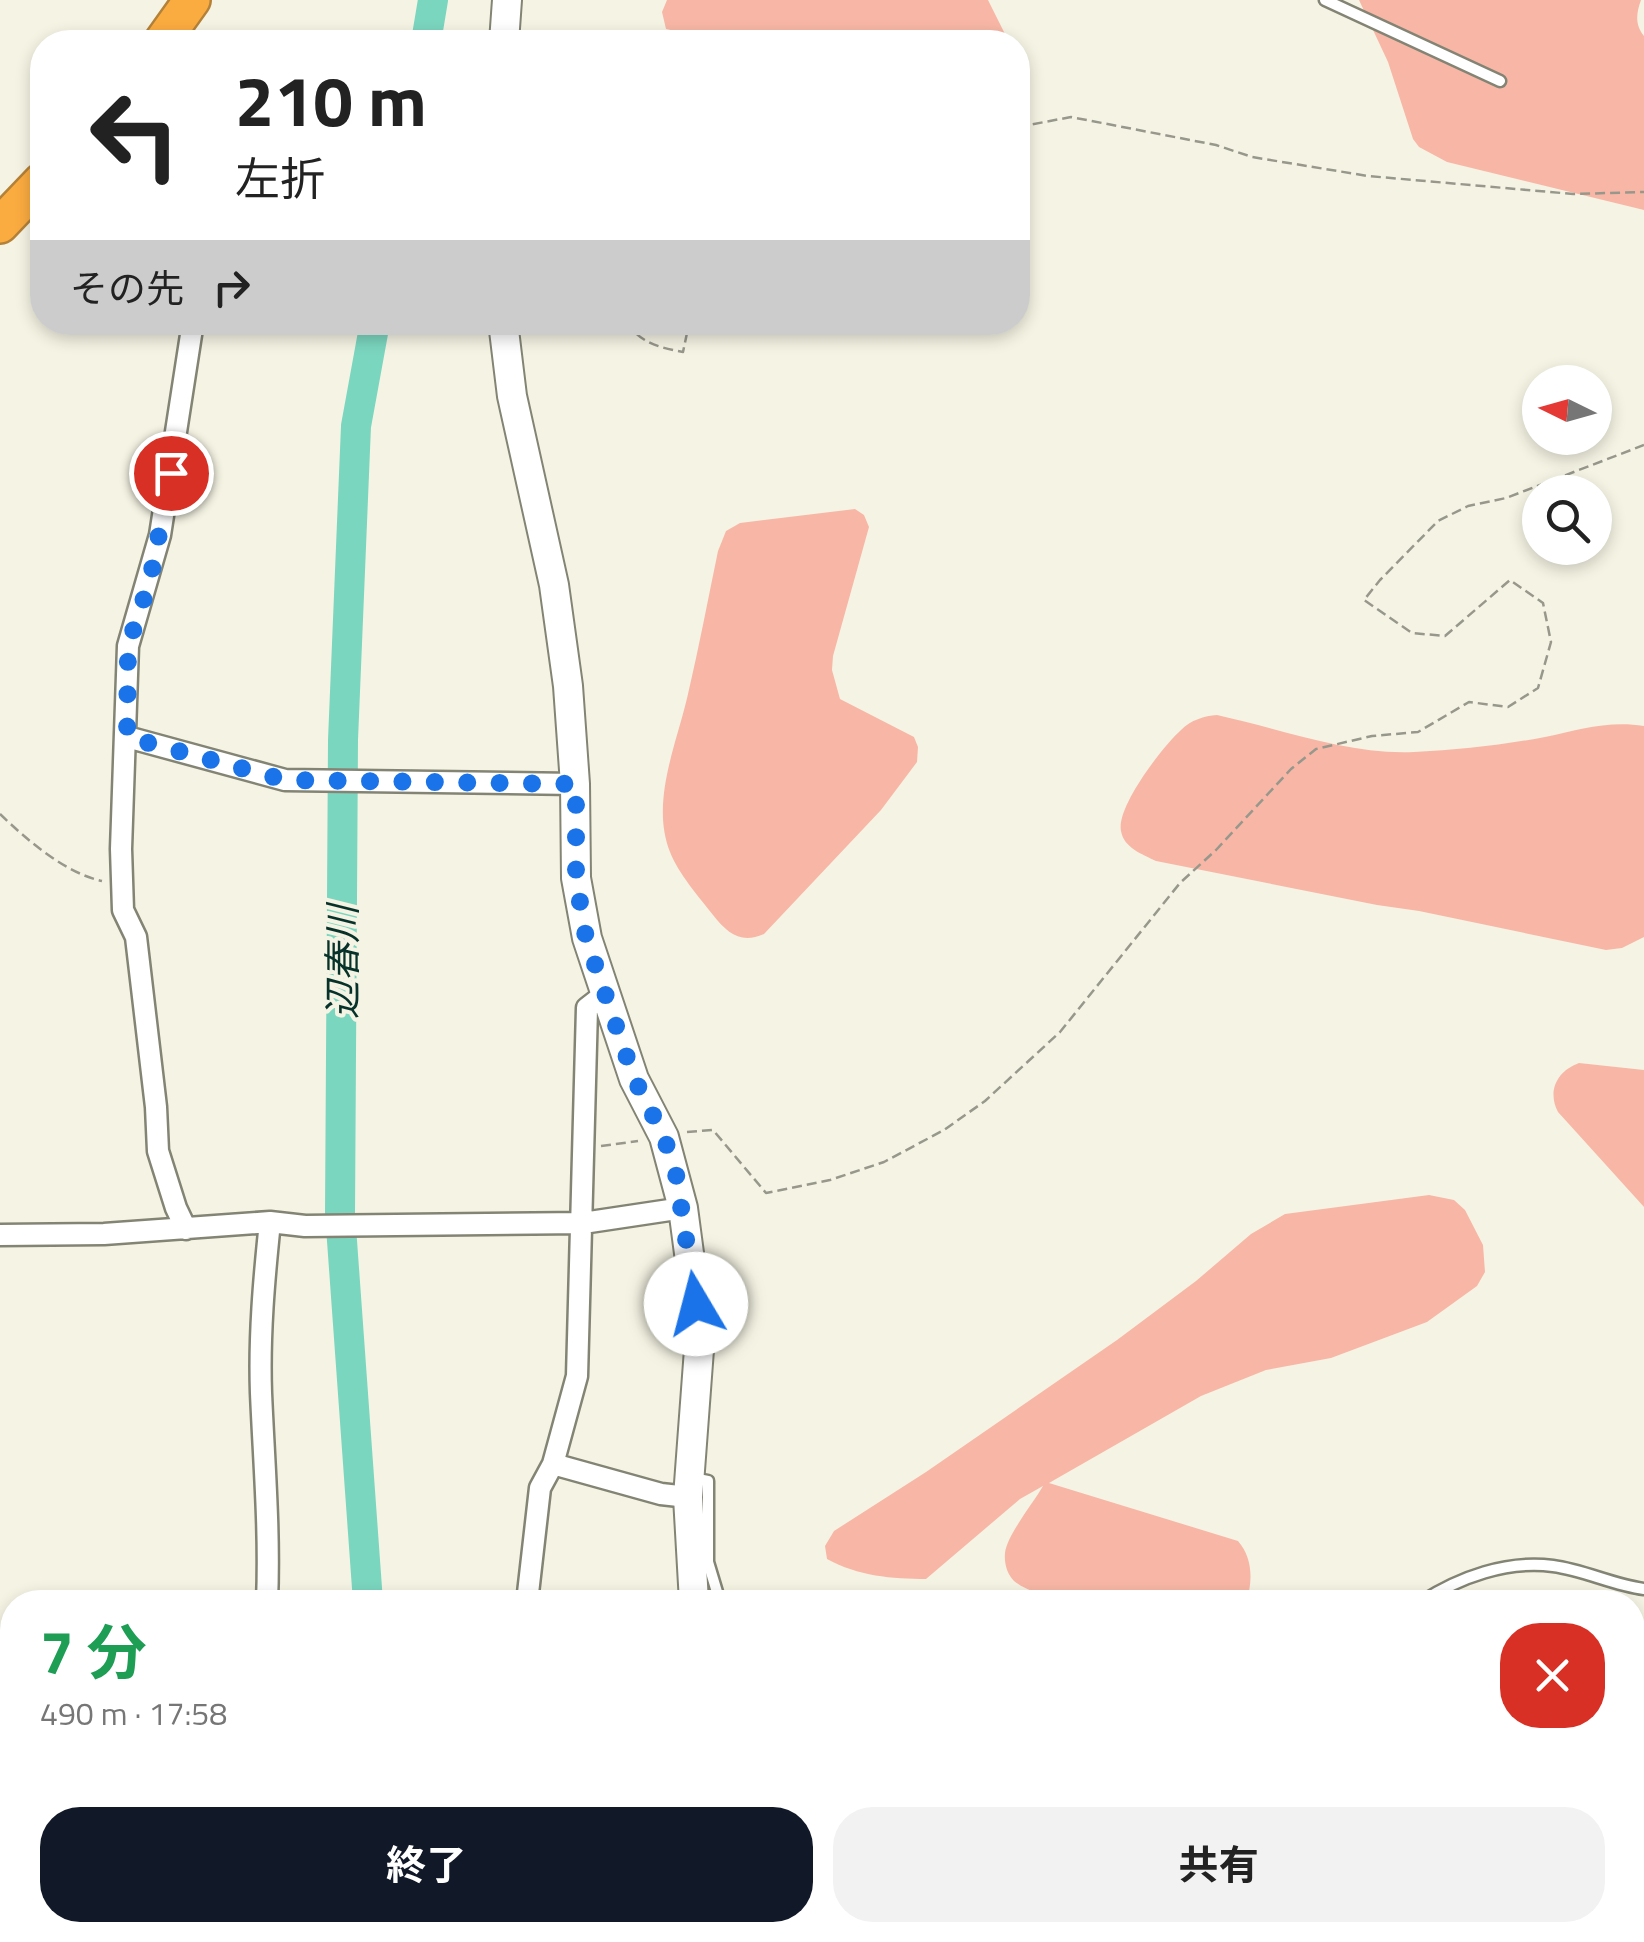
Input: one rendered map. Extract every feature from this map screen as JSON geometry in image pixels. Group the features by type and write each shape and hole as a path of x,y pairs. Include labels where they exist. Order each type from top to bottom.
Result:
{"highway":[{"path":"171,30 192,0"},
{"path":"0,225 30,194"}],"street":[{"path":"505,30 508,0"},
{"path":"186,1230 158,1150 136,936 123,910 122,885 128,646 160,534 191,335"},
{"path":"505,335 512,396 554,585 568,686 576,784 576,878 586,938 634,1078 674,1135 700,1336 688,1487 693,1590"},
{"path":"127,737 285,780 576,784"},
{"path":"528,1590 540,1488 553,1464 578,1376 587,1008 605,994"},
{"path":"0,1235 186,1230 270,1222 305,1226 583,1222 682,1208"},
{"path":"267,1590 261,1325 270,1222"},
{"path":"553,1464 661,1494 688,1487"}],"lane":[{"path":"1325,0 1500,80"},
{"path":"688,1487 708,1481 708,1562 716,1590"},
{"path":"1444,1590 1465,1579 1515,1564 1556,1566 1644,1589"}],"path":[{"path":"1030,125 1072,116 1216,145 1252,157 1368,176 1573,194 1644,192"},
{"path":"637,335 658,348 683,352 687,335"},
{"path":"585,1149 712,1130 766,1193 830,1180 884,1162 944,1130 985,1101 1060,1032 1180,883 1291,769 1316,749 1372,736 1418,732 1468,702 1508,707 1538,688 1551,642 1543,603 1510,580 1445,636 1412,633 1364,600 1438,522 1468,506 1506,498 1644,444"},
{"path":"0,814 84,877 122,885"}],"shaded area":[{"path":"667,0 988,0 1003,30 671,30 666,29 662,12"},
{"path":"1359,0 1641,0 1637,19 1644,36 1644,210 1447,162 1419,147 1388,62"},
{"path":"855,509 864,515 869,527 832,670 840,699 914,737 917,762 881,810 764,934 742,937 719,922 678,868 670,852 663,813 667,773 718,551 726,531 740,523"},
{"path":"1217,715 1340,745 1389,752 1496,745 1606,725 1644,726 1644,937 1622,948 1606,950 1156,861 1140,853 1126,842 1121,831 1121,820 1133,793 1181,730 1198,719"},
{"path":"1579,1063 1644,1070 1644,1207 1558,1112 1556,1083 1565,1071"},
{"path":"1429,1195 1454,1200 1465,1210 1483,1245 1485,1272 1477,1286 1427,1322 1331,1358 1266,1370 1201,1396 1049,1483 1238,1541 1247,1555 1249,1590 1031,1590 1014,1581 1005,1553 1043,1486 1020,1499 926,1579 875,1575 827,1559 825,1546 834,1531 1117,1340 1251,1234 1285,1214"}],"waterway":[{"name":"辺春川","path":"428,30 433,0"},
{"name":"辺春川","path":"367,1590 340,1213 343,740 356,426 373,335"}],"route":[{"path":"171,473 150,580 128,646 127,737 285,780 576,784 576,878 586,938 634,1078 664,1137 676,1174 696,1304"}]}
